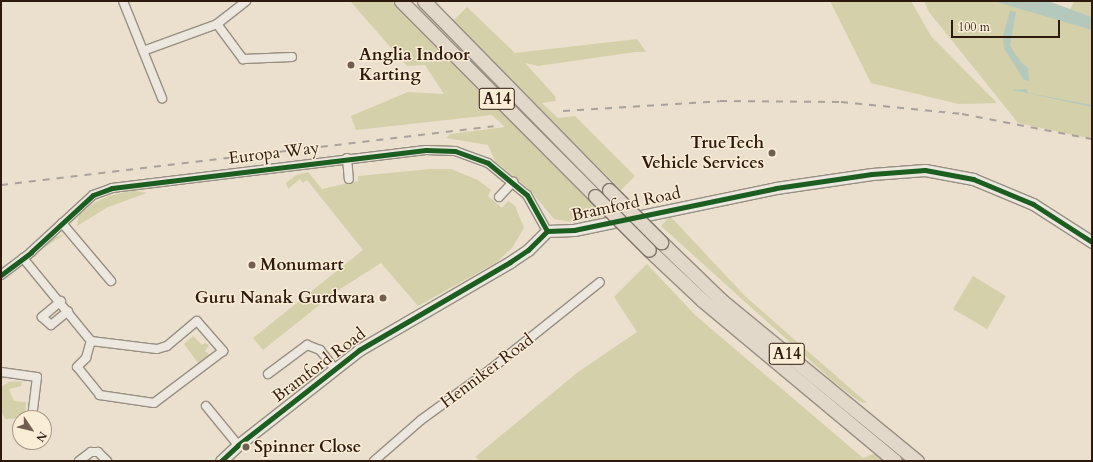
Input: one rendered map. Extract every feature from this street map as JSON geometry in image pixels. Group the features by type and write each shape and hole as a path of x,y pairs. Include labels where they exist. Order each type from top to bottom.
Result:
{"highway":[{"name":"A14","path":"400,1 649,250 702,300 895,461"},
{"name":"A14","path":"424,1 660,242 721,300 917,461"}],"main road":[{"name":"Bramford Road","path":"222,461 238,445 334,368 365,346 521,255 547,231 574,230 776,188 872,174 925,170 973,179 1033,204 1092,242"}],"street":[{"path":"123,1 162,98"},
{"path":"143,51 217,24 246,1"},
{"path":"217,24 243,59 292,57"},
{"name":"Europa Way","path":"1,274 23,258 93,195 112,188 347,158 426,150 455,150 488,163 513,182 531,200 547,231"},
{"path":"347,158 349,179"},
{"path":"499,197 513,182"},
{"path":"62,222 111,281"},
{"path":"23,258 56,299 61,301 72,320 91,342 157,349 167,346 197,321 223,351 154,403 100,395 77,367 86,358 91,342"},
{"name":"Henniker Road","path":"377,460 426,417 491,369 600,282"},
{"path":"61,301 42,317 51,325 68,311"},
{"path":"268,374 307,345 318,348 334,368"},
{"path":"1,372 37,377 33,410"},
{"path":"206,406 238,445"},
{"path":"79,461 92,452 98,452 107,461"}],"shaded area":[{"path":"350,1 394,1 605,216 572,222 554,219 529,189 495,161 488,145 446,138 450,134 505,127 492,115 356,130 351,116 408,92 444,94 425,65 407,66"},
{"path":"830,1 911,1 931,36 997,103 959,104 871,83"},
{"path":"924,1 1039,1 1092,22 1092,139 1018,123 929,12"},
{"path":"993,1 1048,1 1092,17 1092,30"},
{"path":"1075,1 1092,1 1092,17 1070,9"},
{"path":"467,7 515,53 637,39 646,52 635,52 538,66 525,63 555,96 556,101 542,103 558,118 575,116 635,176 621,190 452,22"},
{"path":"1010,11 1016,12 1010,46 1021,62 1028,68 1029,81 1024,80 1004,48 1003,36"},
{"path":"1027,89 1028,93 1092,105 1092,107 1012,90"},
{"path":"430,169 451,169 478,180 491,190 488,196 502,208 508,201 515,206 524,228 512,248 497,262 418,306 381,263 337,291 263,350 253,338 363,250 307,180 303,183 300,179 288,189 286,183 296,175 308,172 322,189 358,181 358,176"},
{"path":"134,190 147,193 108,207 77,226 79,215 94,203 109,196"},
{"path":"670,216 745,296 867,403 860,402 834,382 661,226"},
{"path":"65,234 36,253 55,237"},
{"path":"647,264 695,315 863,458 876,453 887,461 480,461 475,457 578,372 637,332 614,297"},
{"path":"973,276 1006,296 987,329 953,309"},
{"path":"193,336 202,345 205,343 209,345 205,351 210,355 199,364 184,344"},
{"path":"22,381 21,386 9,389 14,401 26,402 26,410 12,410 12,419 5,419 1,410 1,387 9,382"}],"railway":[{"path":"563,111 720,101 841,102 962,114 1092,139"},
{"path":"1,185 493,126"}],"cycle path":[{"path":"1,275 31,252 93,195 112,188 426,150 455,151 488,163 527,195 547,231"},
{"path":"221,461 238,445 359,350 510,262 528,250 547,231 574,230 776,188 872,174 925,170 973,179 1033,204 1092,242"}],"place":[{"name":"Anglia Indoor Karting","path":"351,65"},
{"name":"TrueTech Vehicle Services","path":"772,153"},
{"name":"Monumart","path":"252,265"},
{"name":"Guru Nanak Gurdwara","path":"383,298"},
{"name":"Spinner Close","path":"246,447"}]}
